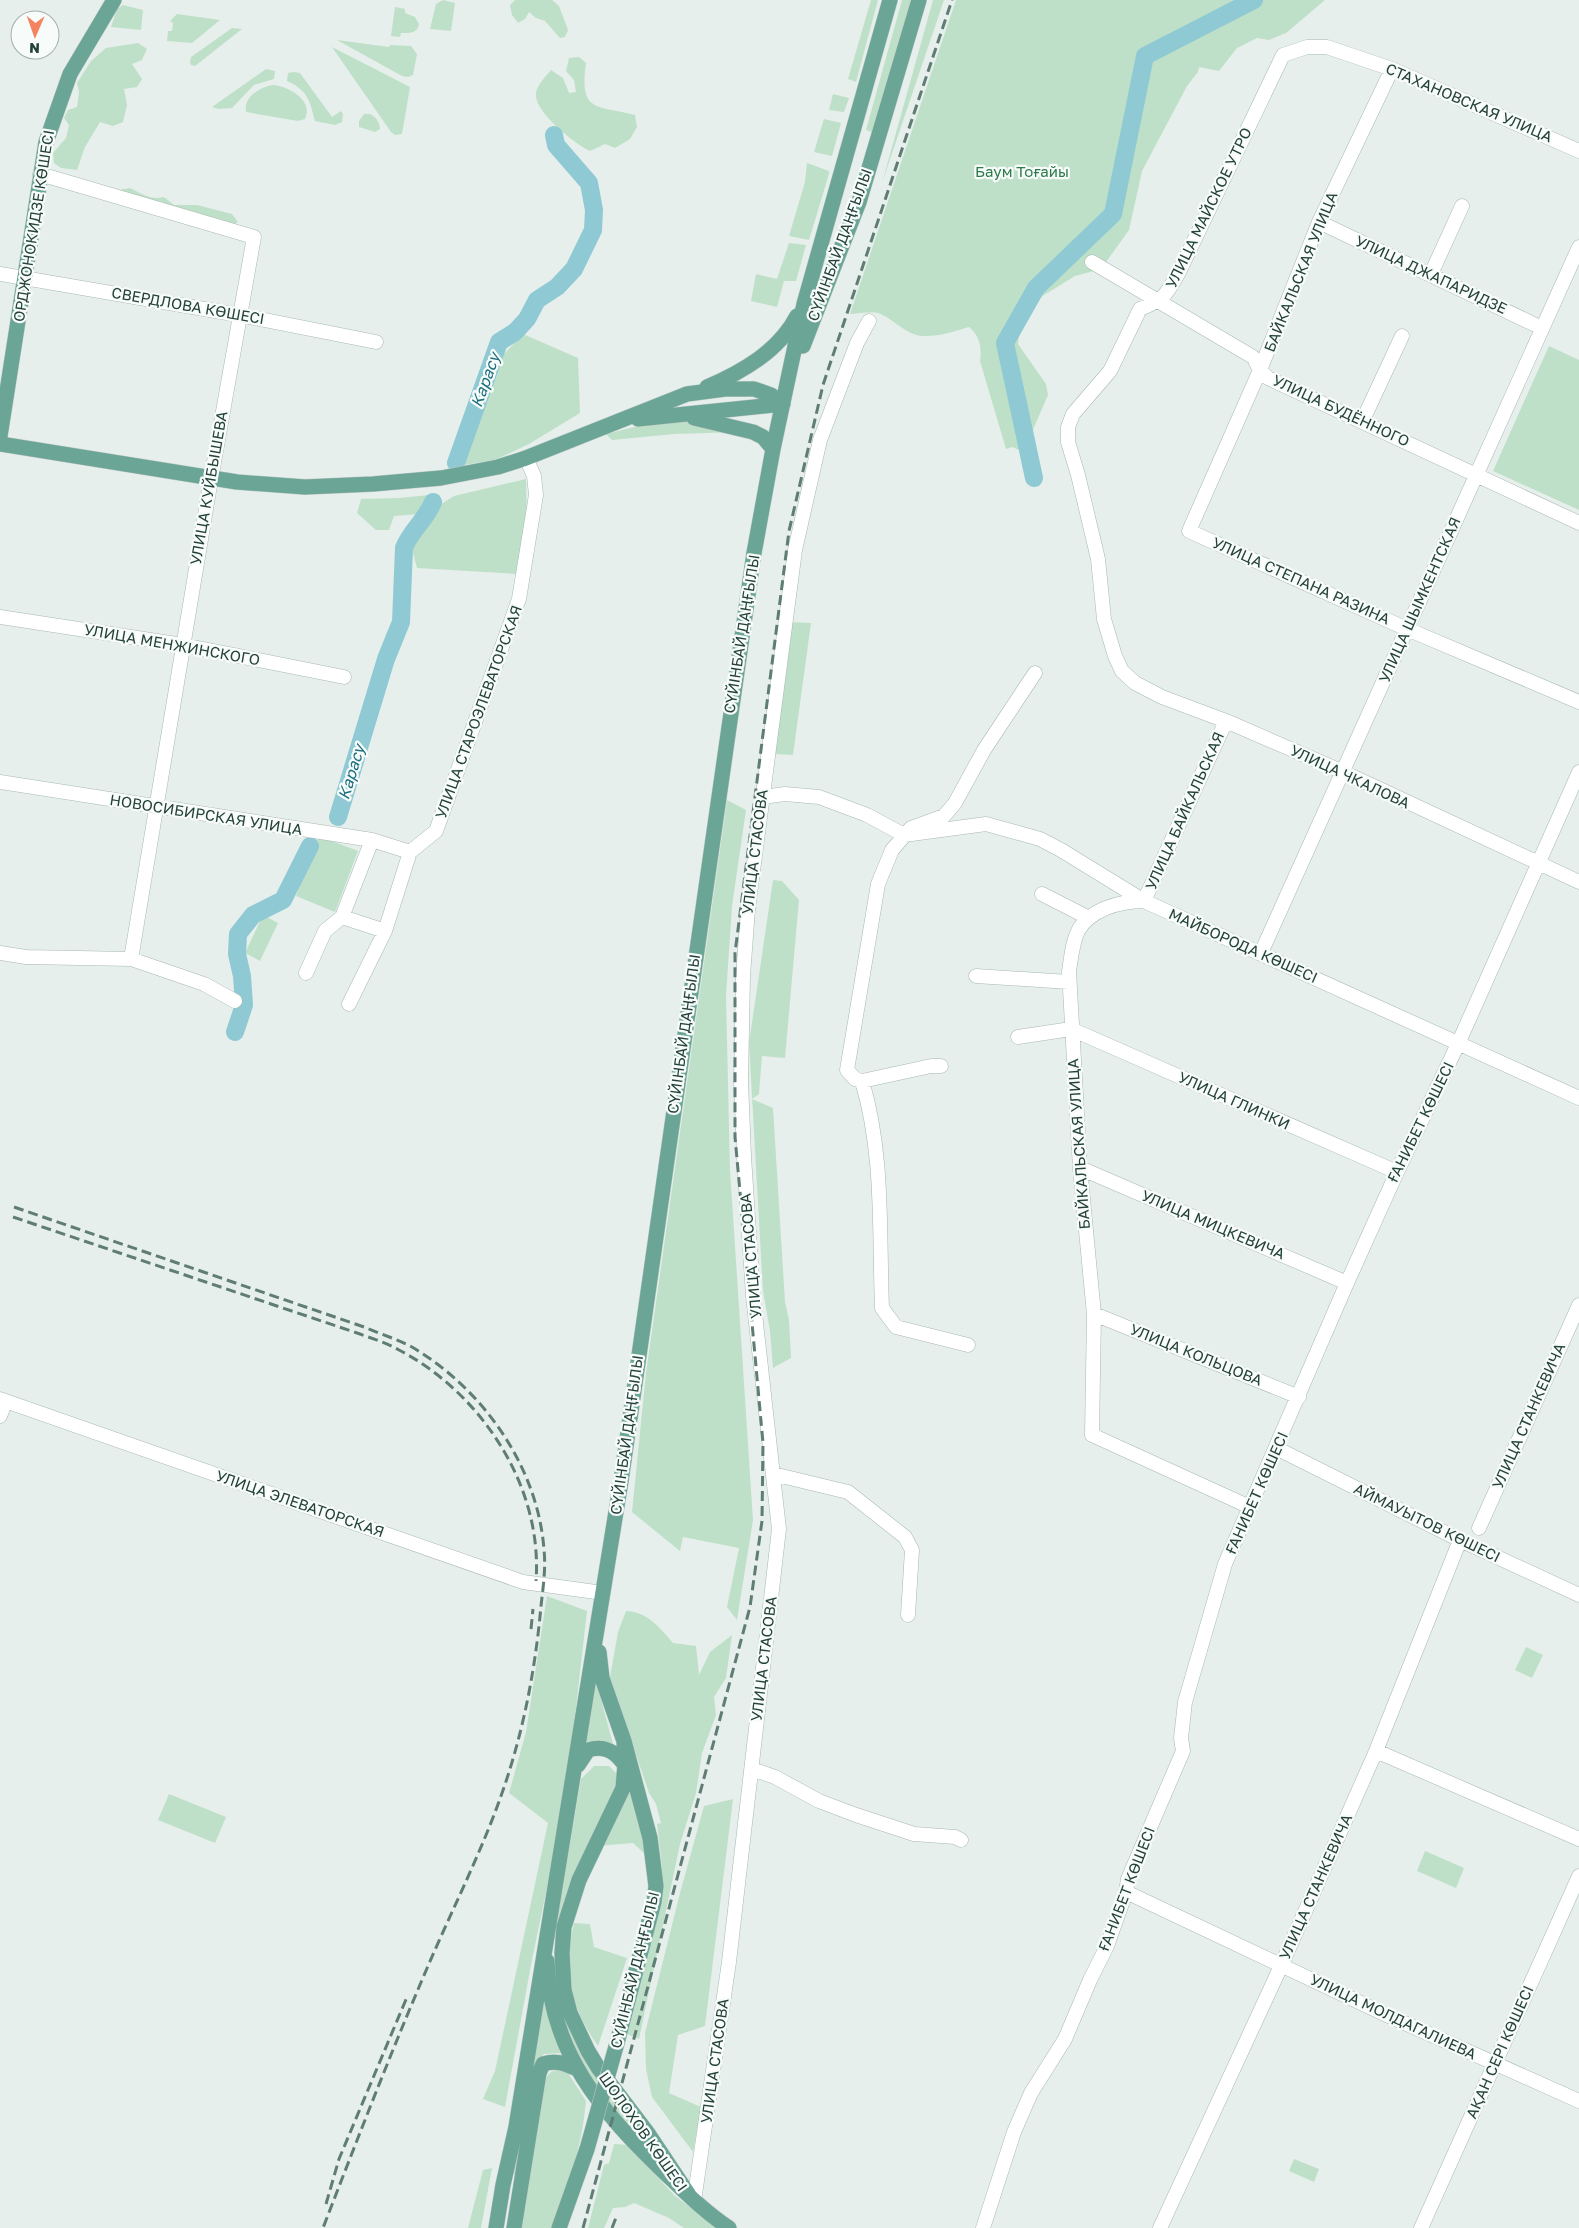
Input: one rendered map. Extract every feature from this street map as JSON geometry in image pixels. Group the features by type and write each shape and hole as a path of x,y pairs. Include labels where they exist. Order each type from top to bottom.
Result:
{"main road":[{"name":"ОРДЖОНОКИДЗЕ КӨШЕСІ","path":"0,436 46,142 70,74 114,0"},
{"name":"СҮЙІНБАЙ ДАҢҒЫЛЫ","path":"496,2228 502,2185 516,2127 537,1989 599,1621 744,623 773,449 804,304 890,0"},
{"name":"СҮЙІНБАЙ ДАҢҒЫЛЫ","path":"783,404 817,306 858,202 920,0"},
{"path":"0,444 211,479 305,487 373,484 472,473 526,458 722,380 766,354 783,338 804,304"},
{"path":"687,394 725,389 754,389 771,395 783,404"},
{"path":"614,423 660,416 783,404"},
{"path":"660,416 710,421 753,432 762,437 773,449"},
{"name":"СҮЙІНБАЙ ДАҢҒЫЛЫ","path":"559,2228 587,2149 654,1902 656,1886 650,1838 624,1740 602,1678 599,1651 599,1621"},
{"path":"624,1740 625,1764"},
{"path":"573,1778 582,1757 588,1750 594,1748 611,1750 619,1756 635,1783"},
{"name":"ШОЛОХОВ КӨШЕСІ","path":"625,1764 624,1780 619,1797 579,1880 568,1911 563,1940 562,1972 566,1996 575,2024 599,2069 647,2132 692,2198"},
{"name":"ШОЛОХОВ КӨШЕСІ","path":"549,1925 547,1964 551,1997 562,2038 575,2068 588,2089 632,2142 692,2198 729,2228"},
{"path":"514,2228 539,2073 543,2064 552,2061 561,2062 575,2068"},
{"path":"502,2185 515,2182 521,2188"}],"street":[{"name":"УЛИЦА МАЙСКОЕ УТРО","path":"1122,671 1104,620 1098,559 1068,442 1068,427 1073,414 1110,371 1140,309 1159,302 1167,294 1283,55 1317,46 1327,47 1358,58"},
{"name":"СТАХАНОВСКАЯ УЛИЦА","path":"1358,58 1392,69 1579,151"},
{"name":"БАЙКАЛЬСКАЯ УЛИЦА","path":"1189,532 1260,370 1319,222 1392,69"},
{"name":"УЛИЦА КУЙБЫШЕВА","path":"40,174 254,237 211,479 131,959"},
{"path":"1431,274 1462,206"},
{"name":"УЛИЦА ДЖАПАРИДЗЕ","path":"1319,222 1542,328"},
{"name":"УЛИЦА ШЫМКЕНТСКАЯ","path":"1261,953 1341,771 1579,247"},
{"name":"УЛИЦА БУДЁННОГО","path":"1092,262 1253,357 1260,370 1268,378 1579,523"},
{"name":"СВЕРДЛОВА КӨШЕСІ","path":"0,274 239,315 376,342"},
{"name":"УЛИЦА СТАСОВА","path":"692,2198 729,1962 779,1529 753,1296 744,1156 741,1081 743,976 748,909 794,550 820,440 857,343 869,321"},
{"path":"1362,422 1402,336"},
{"name":"УЛИЦА СТАРОЭЛЕВАТОРСКАЯ","path":"410,852 436,831 519,599 536,495 534,476 526,458"},
{"name":"УЛИЦА СТЕПАНА РАЗИНА","path":"1189,532 1407,629 1579,702"},
{"name":"УЛИЦА МЕНЖИНСКОГО","path":"0,617 183,645 344,677"},
{"name":"УЛИЦА ЧКАЛОВА","path":"1122,671 1136,683 1162,697 1226,721 1341,771 1579,882"},
{"path":"942,1066 931,1066 862,1081 855,1079 847,1070 878,884 892,850 904,835 911,828 944,816 955,803 984,750 1034,673"},
{"name":"УЛИЦА БАЙКАЛЬСКАЯ","path":"1144,901 1226,721"},
{"name":"ҒАНИБЕТ КӨШЕСІ","path":"984,2228 1014,2132 1031,2093 1066,2039 1090,1980 1107,1946 1126,1892 1128,1879 1182,1751 1181,1738 1185,1702 1225,1564 1347,1283 1458,1044 1579,772"},
{"name":"НОВОСИБИРСКАЯ УЛИЦА","path":"0,782 157,808 372,840 410,852"},
{"path":"762,798 785,794 819,797 867,815 904,835"},
{"name":"МАЙБОРОДА КӨШЕСІ","path":"904,835 986,824 1040,839 1144,901 1579,1098"},
{"path":"306,973 325,931 342,917 372,840"},
{"path":"349,1004 385,931 410,852"},
{"path":"1042,894 1087,917 1123,901 1144,901"},
{"path":"342,917 385,931"},
{"name":"БАЙКАЛЬСКАЯ УЛИЦА","path":"1087,917 1079,928 1073,945 1069,982 1070,1029 1080,1168 1094,1314 1092,1436 1250,1507"},
{"path":"0,954 26,957 131,959 204,984 235,1001"},
{"path":"976,976 1069,982"},
{"path":"1018,1037 1070,1029"},
{"name":"УЛИЦА ГЛИНКИ","path":"1070,1029 1397,1172"},
{"path":"862,1081 869,1105 876,1148 882,1308 896,1327 968,1345"},
{"name":"УЛИЦА МИЦКЕВИЧА","path":"1080,1168 1347,1283"},
{"name":"УЛИЦА СТАНКЕВИЧА","path":"1479,1528 1579,1305"},
{"name":"УЛИЦА КОЛЬЦОВА","path":"1094,1314 1299,1397"},
{"path":"0,1416 3,1400"},
{"name":"УЛИЦА ЭЛЕВАТОРСКАЯ","path":"3,1400 523,1582 603,1593"},
{"name":"АЙМАУЫТОВ КӨШЕСІ","path":"1276,1448 1460,1540 1579,1595"},
{"path":"773,1474 848,1492 905,1537 912,1550 908,1616"},
{"name":"УЛИЦА СТАНКЕВИЧА","path":"1160,2228 1281,1966 1376,1751 1460,1540"},
{"path":"1376,1751 1579,1839"},
{"path":"752,1769 775,1777 819,1801 856,1815 914,1834 955,1837 961,1840"},
{"name":"АҚАН СЕРІ КӨШЕСІ","path":"1420,2228 1496,2064 1579,1876"},
{"name":"УЛИЦА МОЛДАГАЛИЕВА","path":"1126,1892 1281,1966 1579,2101"}],"green space":[{"path":"443,0 455,3 451,31 430,29 436,4"},
{"path":"515,0 552,0 559,6 568,30 565,37 560,38 545,21 536,18 529,12 525,19 518,23 512,15 510,5"},
{"path":"871,0 878,0 856,82 848,79"},
{"path":"902,0 913,0 875,133 866,130"},
{"path":"933,0 944,0 882,183"},
{"name":"Баум Тоғайы","path":"956,0 1325,0 1286,33 1269,40 1257,38 1237,48 1219,71 1199,67 1198,72 1187,86 1142,171 1129,230 1101,269 1075,276 1041,297 1027,309 1020,326 1018,344 1046,384 1048,395 1029,439 1026,453 1012,447 1006,449 980,361 981,351 979,342 976,334 969,327 940,335 923,336 910,333 878,313 850,314"},
{"path":"123,5 143,10 141,30 111,27 117,9"},
{"path":"395,7 405,9 405,13 415,17 419,24 416,30 401,33 400,37 391,36"},
{"path":"177,14 220,20 192,43 167,41 168,31 172,31 173,23 170,21"},
{"path":"232,28 242,29 195,66 191,65 191,57"},
{"path":"337,40 389,47 390,45 411,46 417,54 413,75 408,77 402,76"},
{"path":"138,43 147,49 142,60 132,64 142,79 137,87 124,89 127,105 123,122 113,126 100,122 85,147 77,170 61,168 54,163 53,153 66,138 69,125 64,118 68,110 77,107 79,92 77,83 91,61 106,48"},
{"path":"332,47 410,87 402,134 395,135 391,132"},
{"path":"579,57 586,63 584,79 588,99 593,104 601,107 635,115 637,127 630,139 615,148 605,144 590,151 583,147 556,126 541,109 537,100 536,93 538,87 551,70 563,78 569,93 576,92 574,80 566,71 569,58"},
{"path":"266,69 275,71 274,79 254,85 232,108 219,109 212,107"},
{"path":"288,73 300,73 332,117 341,111 343,114 342,122 335,125 315,121 307,97 300,88 287,81"},
{"path":"273,85 292,91 303,100 307,112 305,119 298,121 246,112 247,102 250,97 258,90"},
{"path":"833,94 849,98 844,112 829,110"},
{"path":"364,114 370,114 375,118 379,123 380,129 375,132 359,127 359,121"},
{"path":"824,119 841,123 832,156 814,152"},
{"path":"807,163 829,171 809,240 789,236 805,182"},
{"path":"130,188 151,197 164,197 174,205 197,205 232,214 238,222 233,225 121,196 119,190"},
{"path":"789,243 806,245 796,281 784,281 777,307 751,301 756,274 777,279"},
{"path":"523,334 578,358 580,413 529,444 495,460 464,465 504,354"},
{"path":"1549,346 1579,360 1579,510 1493,471"},
{"path":"659,421 693,421 739,432 674,434 612,440 606,434"},
{"path":"526,479 527,523 517,574 417,568 410,542 438,506 454,496"},
{"path":"429,495 420,514 394,516 389,530 376,530 357,513 361,499"},
{"path":"789,622 811,623 793,755 774,754"},
{"path":"727,800 746,810 732,906 726,996 730,1170 753,1520 737,1620 727,1607 739,1548 683,1537 680,1551 632,1512 646,1373"},
{"path":"319,836 358,851 335,912 296,896"},
{"path":"773,880 782,881 799,900 785,1058 762,1056 759,1094 752,1099 749,1043"},
{"path":"263,915 278,923 260,961 245,953"},
{"path":"752,1099 773,1108 785,1302 789,1320 791,1358 773,1368 770,1331 763,1291"},
{"path":"547,1596 587,1611 566,1795 531,1965 505,2107 483,2099 495,2071 548,1823 509,1793 526,1732"},
{"path":"626,1611 641,1614 653,1622 673,1643 696,1646 699,1675 710,1652 732,1635 726,1678 714,1697 716,1715 702,1753 696,1793 680,1844 639,2039 624,2033 660,1898 662,1867 657,1824 661,1823 656,1804 649,1793 610,1677 618,1632"},
{"path":"1526,1647 1543,1655 1532,1678 1515,1670"},
{"path":"594,1673 613,1744 602,1740 589,1741 582,1751"},
{"path":"594,1766 609,1766 618,1775 617,1795 579,1864 567,1892 560,1926 561,2002 641,2133 637,2137 591,2082 566,2031 554,1977 556,1926 581,1779"},
{"path":"630,1781 648,1857 633,1843 598,1846"},
{"path":"169,1794 226,1817 215,1843 158,1820"},
{"path":"733,1799 705,2026 678,2035 669,2093 701,2107 693,2152 652,2097 646,2069 645,2033 704,1806"},
{"path":"1425,1851 1464,1868 1456,1888 1417,1871"},
{"path":"574,1923 590,1924 594,1947 627,1958 598,2046 580,2016 569,1981 568,1958"},
{"path":"542,1990 554,2033 562,2053 544,2054 538,2059 517,2174 510,2174"},
{"path":"559,2070 568,2073 586,2101 578,2150 553,2228 521,2228 543,2084 549,2074"},
{"path":"614,2144 628,2145 674,2195 717,2228 684,2228 669,2218 634,2203 625,2207 613,2208 604,2228 588,2228 604,2165 609,2163"},
{"path":"1294,2159 1319,2169 1314,2182 1289,2171"},
{"path":"492,2168 481,2228 468,2228 483,2170"}],"waterway":[{"path":"1034,478 1005,343 1036,288 1113,214 1145,56 1254,0"},
{"name":"Карасу","path":"456,463 499,342 515,332 527,319 537,300 557,287 574,269 593,230 594,210 589,183 556,145 554,135"},
{"name":"Карасу","path":"338,817 386,659 401,622 404,548 433,502"},
{"path":"235,1032 244,1005 242,976 237,954 238,934 253,915 283,900 310,846"}],"railway":[{"path":"583,2228 750,1607 762,1521 763,1443 735,1137 735,953 789,531 823,385 952,0"},
{"path":"14,1207 364,1327 412,1347 438,1364 462,1385 483,1408 502,1433 518,1460 531,1489 540,1519 545,1557 533,1669 515,1752 492,1821 401,2031 323,2228"},
{"path":"13,1217 375,1339 429,1368 456,1391 480,1417 501,1446 517,1478 529,1511 535,1546 536,1581"},
{"path":"531,1629 533,1609"},
{"path":"326,2204 339,2159 407,1997"},
{"path":"612,2228 617,2215"}]}
